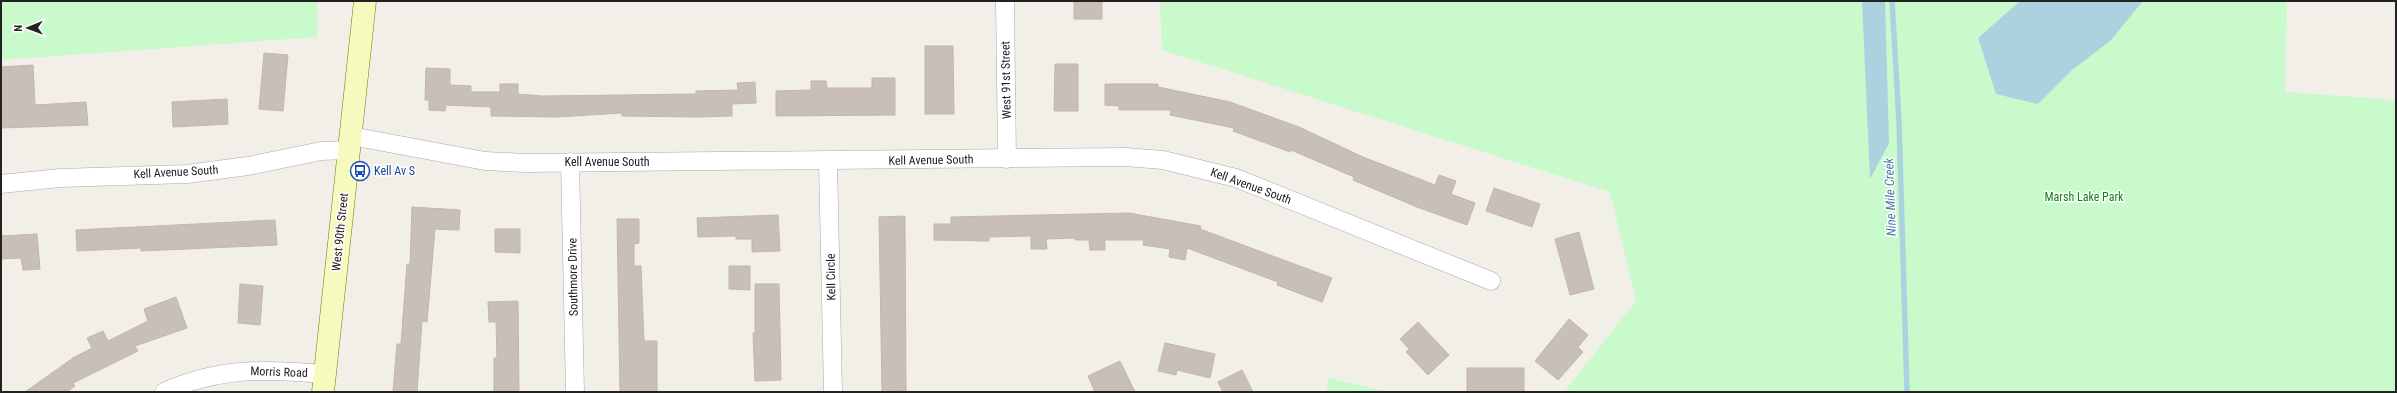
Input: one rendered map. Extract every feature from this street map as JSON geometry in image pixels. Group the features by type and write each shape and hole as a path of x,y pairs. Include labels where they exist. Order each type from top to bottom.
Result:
{"street":[{"name":"West 90th Street","path":"324,383 365,1"},
{"name":"West 91st Street","path":"1005,1 1007,159"},
{"name":"Kell Avenue South","path":"1,184 60,178 187,174 248,166 321,151 350,143 485,161 828,161 1125,157 1163,160 1200,167 1236,178 1491,281"},
{"name":"Kell Circle","path":"828,161 833,392"},
{"name":"Southmore Drive","path":"570,162 575,392"},
{"name":"Morris Road","path":"164,392 214,375 254,370 324,383"}],"green space":[{"path":"1,1 317,1 317,37 1,60"},
{"name":"Marsh Lake Park","path":"1160,1 2287,1 2285,92 2396,100 2396,392 1564,392 1636,301 1610,192 1162,50"},
{"path":"1328,378 1388,392 1327,392"}],"water":[{"path":"1862,1 1885,1 1889,143 1870,179"},
{"path":"2020,1 2143,1 2111,40 2071,71 2038,104 1996,94 1978,38"}],"building":[{"path":"1074,1 1102,1 1102,19 1074,19"},
{"path":"925,46 953,46 954,114 925,114"},
{"path":"264,53 288,55 283,111 259,109"},
{"path":"1055,64 1078,64 1078,111 1054,111"},
{"path":"33,65 35,105 86,102 88,125 1,128 1,67"},
{"path":"426,68 450,69 450,85 471,86 471,92 500,92 500,84 518,84 518,94 542,96 696,94 696,91 738,90 737,83 755,82 756,103 732,104 732,116 696,117 622,116 622,113 557,117 491,116 491,107 446,105 445,111 429,110 429,100 425,100"},
{"path":"872,78 895,78 895,115 776,116 776,91 811,90 811,81 826,81 827,88 872,88"},
{"path":"1105,84 1158,84 1158,87 1230,102 1299,127 1363,157 1435,185 1439,175 1456,181 1451,194 1475,203 1467,225 1417,207 1353,180 1354,177 1291,150 1290,152 1233,131 1234,128 1170,115 1171,110 1119,110 1119,106 1105,105"},
{"path":"227,99 228,124 173,127 172,102"},
{"path":"1494,188 1540,204 1532,227 1486,211"},
{"path":"412,207 460,210 459,230 435,229 427,322 422,321 417,392 393,392 397,344 401,344 407,264 410,264"},
{"path":"1129,213 1201,226 1200,229 1332,278 1322,302 1277,285 1278,282 1187,248 1185,260 1169,257 1170,249 1143,245 1144,240 1105,240 1105,250 1090,250 1089,240 1075,240 1075,238 1046,239 1047,249 1031,249 1031,236 989,237 989,241 934,240 934,224 951,224 951,217"},
{"path":"778,215 780,251 752,252 752,239 736,239 736,236 698,237 697,218"},
{"path":"905,216 906,391 882,392 879,217"},
{"path":"617,219 639,219 639,243 634,244 634,266 641,266 644,341 657,341 657,392 620,392"},
{"path":"275,220 277,245 141,251 141,248 77,251 76,230"},
{"path":"495,229 520,229 520,253 495,252"},
{"path":"1579,232 1594,289 1570,295 1555,239"},
{"path":"37,234 40,269 23,270 21,258 1,259 1,236"},
{"path":"729,266 750,266 750,290 729,289"},
{"path":"240,284 263,286 260,325 238,323"},
{"path":"755,284 779,284 781,380 755,381 753,333 755,333"},
{"path":"176,297 187,328 135,346 138,351 73,383 75,386 67,392 25,392 73,358 92,348 87,338 103,331 108,341 148,321 144,309"},
{"path":"518,301 519,392 494,392 494,358 497,358 496,322 489,322 488,302"},
{"path":"1569,319 1588,335 1578,347 1583,352 1558,380 1535,361"},
{"path":"1418,322 1449,355 1428,375 1406,352 1409,349 1400,339"},
{"path":"1165,343 1215,354 1210,378 1177,370 1176,375 1158,371"},
{"path":"1120,361 1135,392 1095,392 1088,376"},
{"path":"1467,368 1524,368 1524,392 1467,392"},
{"path":"1242,370 1253,392 1223,392 1218,382"}],"waterway":[{"name":"Nine Mile Creek","path":"1892,1 1899,121 1907,392"}],"place":[{"name":"Kell Av S","path":"360,171"}]}
